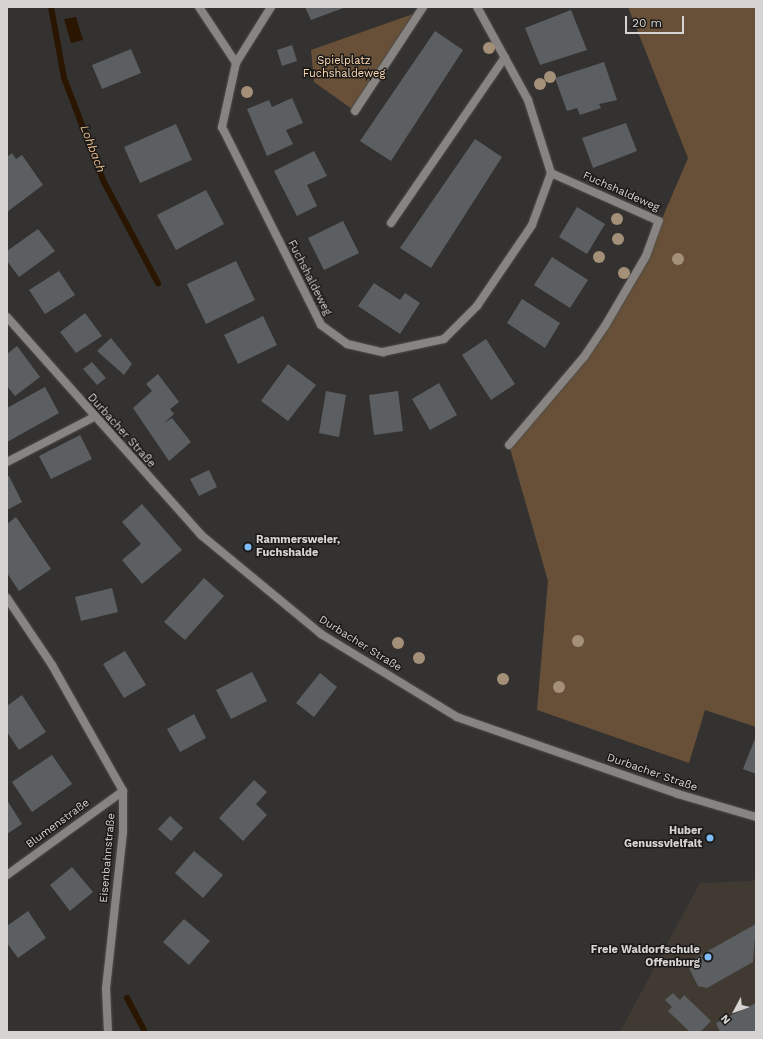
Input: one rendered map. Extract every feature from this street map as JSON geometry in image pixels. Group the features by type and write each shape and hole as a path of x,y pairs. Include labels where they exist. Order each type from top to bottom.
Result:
{"street":[{"path":"199,7 236,63"},
{"name":"Fuchshaldeweg","path":"271,7 236,63 222,127 322,326 347,344 383,352 444,339 477,306 512,257 532,225 551,173 659,221 646,256 605,326 584,357 509,445"},
{"path":"356,111 423,7"},
{"path":"477,7 528,100 551,173"},
{"path":"391,223 505,57"},
{"name":"Durbacher Straße","path":"7,317 94,418 201,535 235,565 320,634 457,717 678,794 756,817"},
{"path":"7,462 94,418"},
{"name":"Eisenbahnstraße","path":"7,598 52,665 123,791 123,832 106,988 108,1032"},
{"name":"Blumenstraße","path":"7,876 123,791"}],"shaded area":[{"path":"76,17 83,40 71,43 64,19"},
{"name":"Freie Waldorfschule Offenburg","path":"756,878 756,1032 620,1032 700,883 753,881"}],"green space":[{"path":"628,7 756,7 756,727 705,710 689,763 537,710 548,581 509,445 584,357 646,256 688,158"},
{"name":"Spielplatz Fuchshaldeweg","path":"413,14 352,109 314,82 311,50"}],"building":[{"path":"305,7 346,7 311,20"},
{"path":"571,10 587,50 540,65 525,28"},
{"path":"435,31 463,50 391,161 360,141"},
{"path":"292,45 297,61 282,66 277,50"},
{"path":"131,49 141,73 102,89 92,65"},
{"path":"604,62 617,100 599,104 601,108 580,115 577,108 567,111 555,78"},
{"path":"292,98 303,123 286,130 293,144 267,156 247,109 269,100 272,107"},
{"path":"626,123 637,151 593,168 582,138"},
{"path":"176,124 192,160 140,183 124,147"},
{"path":"475,139 502,157 431,268 400,248"},
{"path":"314,151 327,176 307,185 317,206 297,216 274,171"},
{"path":"12,153 16,159 22,155 43,185 7,212 7,157"},
{"path":"206,190 224,224 176,250 157,215"},
{"path":"577,207 605,224 587,254 559,237"},
{"path":"343,221 359,253 324,270 308,238"},
{"path":"38,229 55,251 19,277 7,261 7,251"},
{"path":"552,257 588,280 570,308 534,285"},
{"path":"236,261 255,300 206,324 187,284"},
{"path":"59,271 75,295 45,314 29,290"},
{"path":"374,283 400,300 405,293 420,303 400,334 358,306"},
{"path":"522,299 560,323 545,348 507,323"},
{"path":"85,313 102,336 76,353 60,332"},
{"path":"263,316 277,345 238,364 224,335"},
{"path":"111,338 132,364 124,375 97,351"},
{"path":"486,339 515,384 491,400 462,355"},
{"path":"17,346 40,377 15,396 7,386 7,354"},
{"path":"92,362 106,378 97,385 83,369"},
{"path":"288,364 316,385 288,421 261,401"},
{"path":"158,374 179,402 170,409 174,414 164,423 172,418 191,442 169,461 133,408 152,391 146,384"},
{"path":"439,383 457,415 430,430 412,399"},
{"path":"45,387 59,413 7,442 7,408"},
{"path":"326,391 346,395 339,437 319,433"},
{"path":"398,391 403,431 374,435 369,395"},
{"path":"80,435 92,459 51,479 39,456"},
{"path":"209,470 217,487 199,496 190,479"},
{"path":"9,476 22,502 7,510 7,477"},
{"path":"142,504 182,550 142,584 122,560 141,544 122,522"},
{"path":"16,517 51,569 19,591 7,573 7,524"},
{"path":"204,578 224,596 185,640 164,622"},
{"path":"112,588 118,612 81,621 75,597"},
{"path":"125,651 146,685 124,698 103,664"},
{"path":"252,672 267,701 231,719 216,690"},
{"path":"320,673 337,687 314,717 296,703"},
{"path":"22,695 46,732 19,750 7,732 7,706"},
{"path":"194,714 206,738 180,752 167,729"},
{"path":"756,736 756,774 743,769"},
{"path":"52,755 72,784 32,812 12,782"},
{"path":"254,780 267,792 256,804 267,815 243,841 219,818"},
{"path":"7,800 22,824 7,834"},
{"path":"170,816 183,828 171,841 158,829"},
{"path":"194,851 223,875 203,898 175,873"},
{"path":"72,867 93,892 70,911 50,885"},
{"path":"28,911 46,938 18,958 7,943 7,926"},
{"path":"184,919 210,941 189,965 163,942"},
{"path":"756,924 753,962 707,988 698,986 689,968 690,961"},
{"path":"673,993 680,1000 684,995 711,1021 700,1032 690,1032 668,1011 672,1007 665,1000"},
{"path":"756,1003 756,1032 720,1032 716,1023"}],"waterway":[{"name":"Lohbach","path":"51,7 64,78 104,182 158,283"},
{"path":"127,998 145,1032"}],"place":[{"name":"Rammersweier, Fuchshalde","path":"248,547"},
{"name":"Huber Genussvielfalt","path":"710,838"},
{"name":"Freie Waldorfschule Offenburg","path":"708,957"}]}
